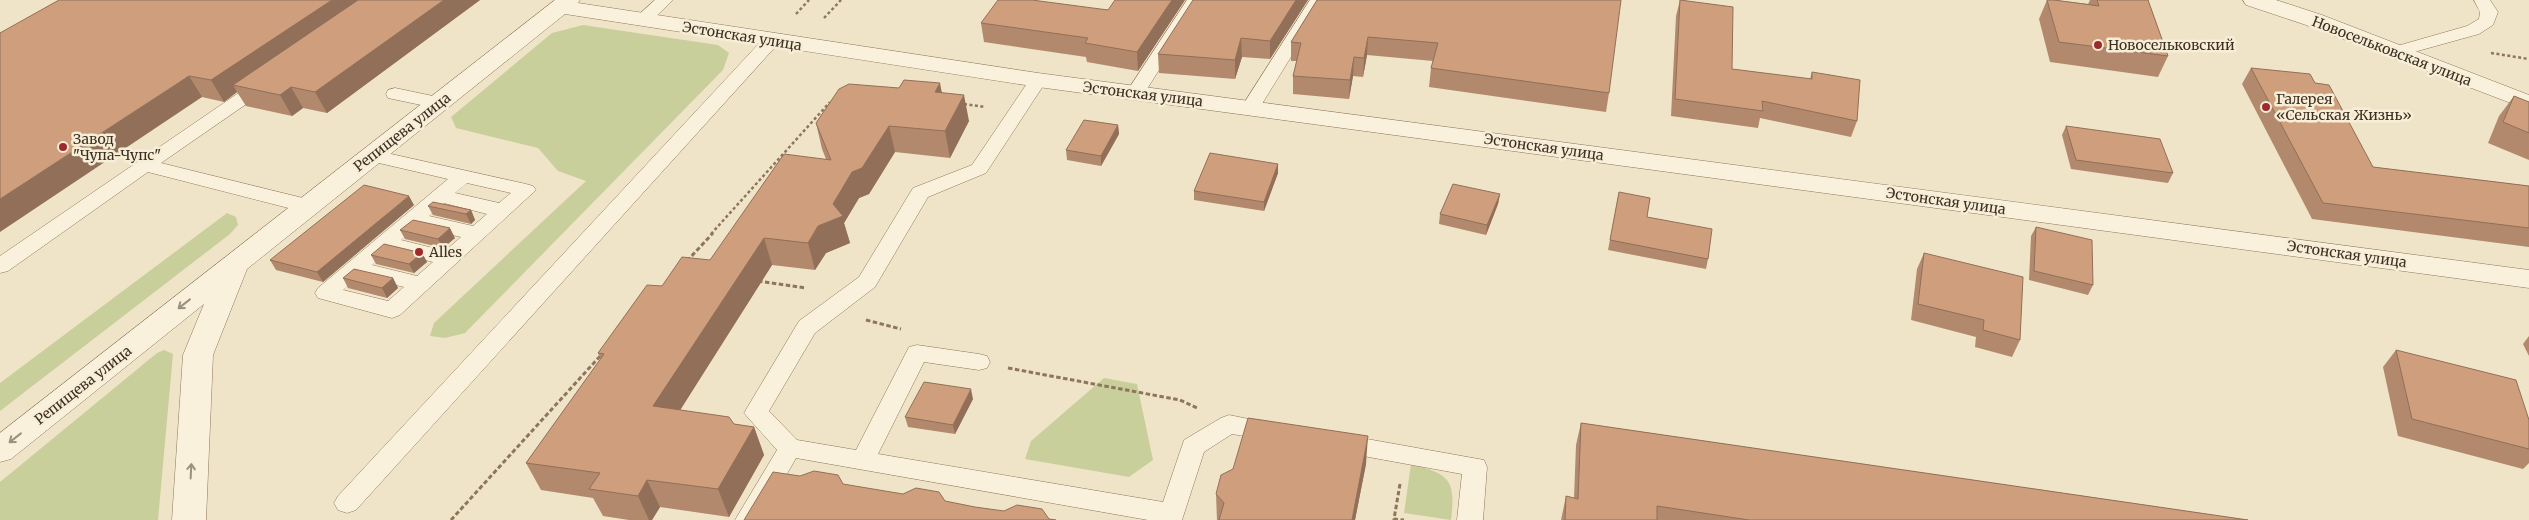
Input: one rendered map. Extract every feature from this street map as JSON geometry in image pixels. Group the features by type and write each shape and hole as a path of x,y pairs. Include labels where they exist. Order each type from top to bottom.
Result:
{"street":[{"name":"Новосельковская улица","path":"2254,0 2529,103"},
{"name":"Эстонская улица","path":"565,3 642,20 1038,80 2529,279"},
{"name":"Репищева улица","path":"0,450 565,3"},
{"name":"Репищева улица","path":"189,520 198,356 210,322 236,263"}],"lane":[{"path":"642,20 665,0"},
{"path":"1135,93 1195,0"},
{"path":"1250,108 1318,0"},
{"path":"2396,52 2473,30 2487,21 2489,12 2482,0"},
{"path":"347,503 771,41"},
{"path":"0,266 282,72"},
{"path":"1038,80 979,169 920,193 867,282 807,327 756,413 790,448 1172,514 1193,447 1229,424 1475,467 1470,520"},
{"path":"395,94 440,103"},
{"path":"373,156 463,176 526,190 392,310 326,293 463,176"},
{"path":"145,165 308,206"},
{"path":"440,196 503,211"},
{"path":"413,219 477,234"},
{"path":"385,242 450,259"},
{"path":"356,268 421,284"},
{"path":"863,460 917,353 978,362"},
{"path":"748,520 790,448"}],"path":[{"path":"680,269 837,95"},
{"path":"959,104 1016,112"},
{"path":"749,279 817,290 828,311 916,332 917,353"},
{"path":"451,520 608,348"},
{"path":"978,362 1180,400 1229,424"},
{"path":"1404,520 1394,519 1405,454"}],"green space":[{"path":"583,25 718,45 729,53 723,70 465,333 445,338 430,336 434,323 586,181 558,171 538,148 456,128 451,117 552,33"},
{"path":"227,213 236,217 238,225 230,234 0,411 0,383"},
{"path":"164,350 173,354 158,520 0,520 0,482 157,353"},
{"path":"1104,378 1137,384 1153,460 1129,477 1025,459 1031,441"},
{"path":"1411,464 1434,471 1448,481 1452,496 1451,520 1404,513"}],"building":[{"name":"Завод \"Чупа-Чупс\"","path":"59,0 332,0 211,80 189,76 0,199 0,33"},
{"path":"358,0 444,0 315,92 291,87 280,95 233,85"},
{"path":"998,0 1032,0 1108,10 1115,0 1172,0 1137,52 1085,43 1088,38 981,23"},
{"path":"1193,0 1296,0 1270,41 1241,38 1235,60 1158,54"},
{"path":"1317,0 1621,0 1609,93 1431,68 1438,43 1368,37 1364,58 1354,57 1350,80 1293,76 1301,43 1291,42"},
{"path":"1680,0 1733,7 1732,69 1812,79 1812,72 1860,80 1857,121 1762,101 1763,111 1675,99"},
{"path":"2047,0 2099,6 2097,0 2148,0 2168,56 2059,42"},
{"path":"2251,68 2310,74 2315,83 2329,85 2373,167 2529,186 2529,228 2323,203"},
{"path":"904,80 940,83 935,92 964,95 945,131 889,126 862,168 852,172 833,204 843,216 818,226 808,243 764,238 653,406 729,417 734,424 754,427 718,489 647,480 638,496 589,489 600,473 526,463 604,354 598,353 647,285 662,286 682,257 710,260 784,154 831,160 816,123 839,89 849,84 899,88"},
{"path":"2514,96 2529,102 2529,133 2503,122"},
{"path":"1084,120 1118,125 1101,156 1066,150"},
{"path":"2066,126 2160,139 2173,173 2076,160"},
{"path":"1210,153 1278,164 1264,202 1194,191"},
{"path":"1453,184 1500,194 1487,225 1440,214"},
{"path":"364,185 409,196 317,272 270,260"},
{"path":"1619,192 1650,198 1647,217 1712,229 1708,259 1610,240"},
{"path":"433,202 471,210 466,214 428,206"},
{"path":"413,220 450,228 438,239 400,230"},
{"path":"2036,227 2092,240 2093,285 2034,271"},
{"path":"384,244 422,253 409,264 371,255"},
{"path":"1924,253 2023,277 2020,340 1983,330 1984,320 1918,304"},
{"path":"354,269 393,278 382,288 343,278"},
{"path":"2396,350 2516,380 2529,420 2529,449 2412,419"},
{"path":"924,382 971,389 953,425 905,417"},
{"path":"1248,418 1368,436 1352,520 1219,520 1224,503 1216,494 1221,475 1233,469"},
{"path":"1581,423 2248,520 1749,520 1657,506 1657,520 1565,520 1566,496 1578,499"},
{"path":"814,471 838,475 843,484 903,494 916,488 939,492 945,501 975,507 1004,511 1017,505 1042,509 1049,519 1056,520 744,520 773,472 800,476"}],"place":[{"name":"Новосельковский","path":"2098,45"},
{"name":"Галерея «Сельская Жизнь»","path":"2266,107"},
{"name":"Завод \"Чупа-Чупс\"","path":"63,147"},
{"name":"Alles","path":"419,252"}]}
